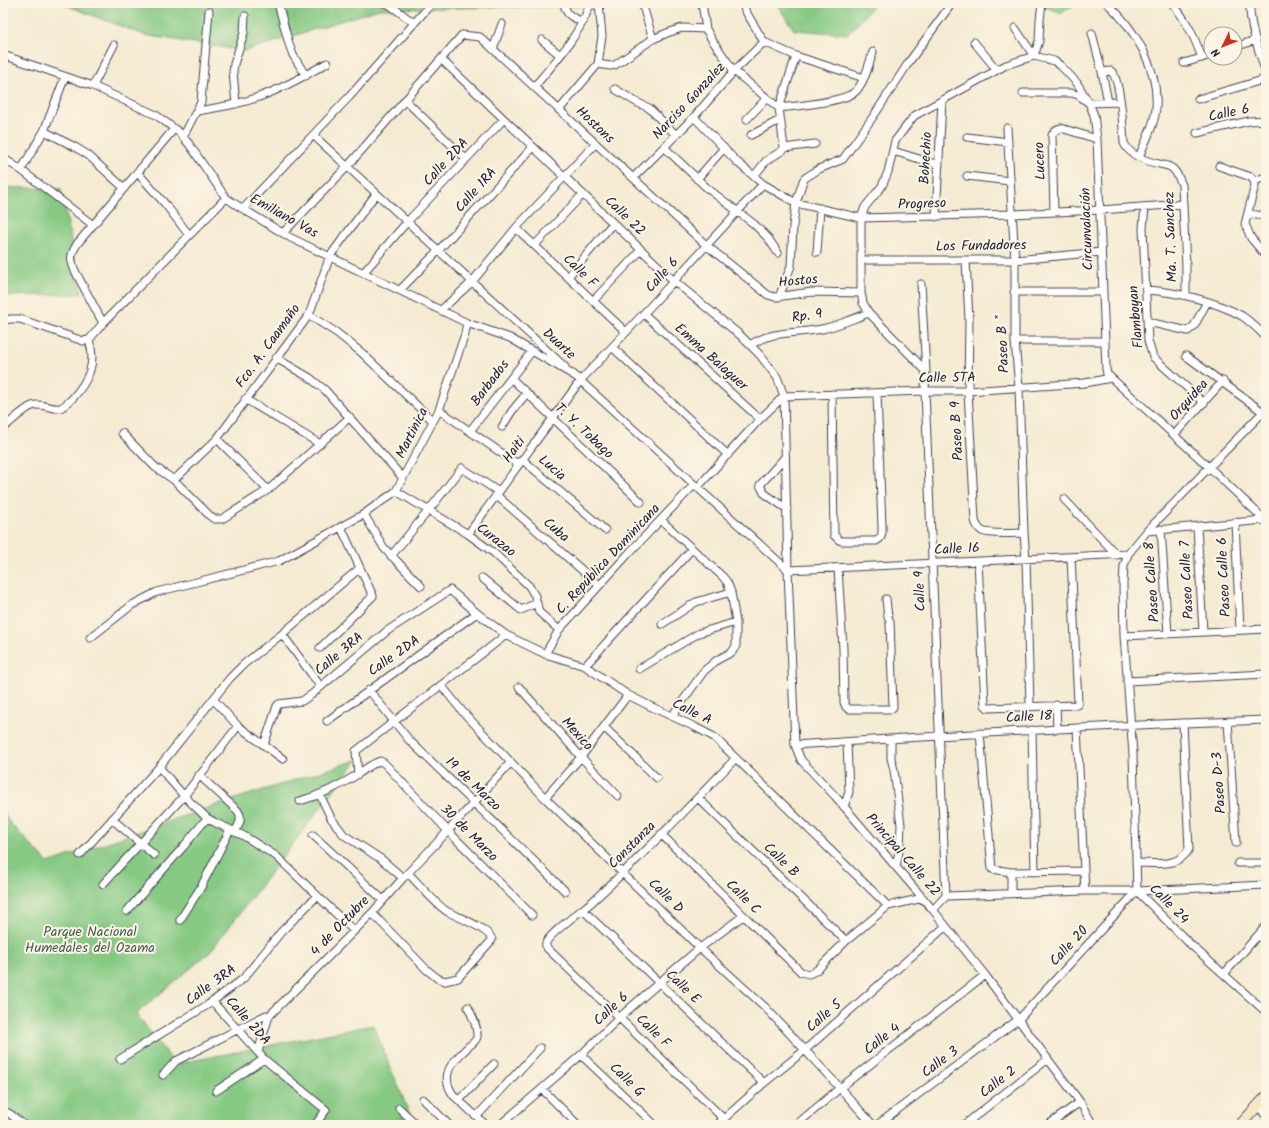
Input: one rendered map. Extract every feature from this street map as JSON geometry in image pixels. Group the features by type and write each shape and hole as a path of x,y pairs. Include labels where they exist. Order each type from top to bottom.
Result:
{"main road":[{"path":"1240,1125 1266,1097"}],"street":[{"path":"278,3 293,55 306,76"},
{"path":"384,3 390,5 414,23"},
{"path":"243,209 350,96 432,3"},
{"path":"564,3 565,11 568,15 583,22"},
{"path":"642,3 653,39"},
{"path":"702,3 706,29 734,71 779,108 844,98 857,91 864,78 873,52"},
{"path":"743,3 745,10 764,42 796,56 864,78"},
{"path":"779,297 791,266 796,203 805,178 819,169 843,159 909,62 952,3"},
{"path":"1034,56 1039,40 1042,3"},
{"path":"1108,3 1118,12 1135,35 1152,71 1156,108 1152,125 1139,156"},
{"path":"1172,3 1184,17 1202,58 1184,63"},
{"path":"1250,3 1250,12 1256,40 1266,73"},
{"path":"534,87 560,55 583,22 589,7 591,5 599,4 602,36 598,64 559,110"},
{"path":"183,137 201,102 209,11"},
{"path":"236,104 233,72 234,64 244,33 244,16"},
{"path":"493,49 502,24"},
{"path":"598,64 610,66 615,65 653,39 682,28 706,29"},
{"path":"1015,28 1034,56"},
{"path":"1092,33 1108,102"},
{"name":"Hostons","path":"441,59 462,35 480,37 706,245"},
{"path":"542,40 560,55"},
{"path":"1243,44 1256,40"},
{"name":"Narciso Gonzalez","path":"633,178 694,117 734,71 764,42"},
{"path":"974,42 997,70"},
{"path":"93,86 114,45"},
{"name":"Emiliano Vas","path":"3,55 93,86 156,116 183,137 226,198 243,209 283,233 467,323 510,338 578,379"},
{"path":"784,148 779,108 796,56"},
{"path":"926,371 869,313 863,303 861,218 865,207 882,186 888,172 895,141 914,116 1006,65 1034,56"},
{"name":"Circunvalación","path":"1034,56 1054,61 1061,66 1077,83 1089,103 1094,115 1097,139 1106,369 1107,374 1111,378"},
{"path":"283,233 347,167 441,59"},
{"name":"Calle 22","path":"441,59 674,281 740,335 760,355 777,377 784,396 786,457"},
{"path":"197,111 236,104 269,94 306,76 326,63"},
{"path":"1023,93 1071,93 1078,95 1089,103 1120,102 1114,74 1110,70 1102,72"},
{"path":"20,170 44,131 65,77"},
{"path":"1198,99 1266,79"},
{"path":"615,89 649,108 676,135"},
{"path":"747,119 767,98"},
{"path":"405,100 466,159"},
{"name":"Bohechio","path":"936,217 942,101"},
{"name":"Ma. T. Sanchez","path":"1120,102 1124,143 1126,149 1139,156 1173,168 1182,185 1186,295"},
{"name":"Progreso","path":"694,117 724,148 763,184 796,203 861,218 1012,214 1183,204"},
{"name":"Calle 2DA","path":"364,272 407,222 504,119"},
{"path":"751,135 780,120"},
{"name":"Calle 6","path":"1197,133 1249,121 1266,120"},
{"name":"Paseo B *","path":"1007,128 1015,260 1015,341 1019,388 1030,706"},
{"name":"Lucero","path":"1054,212 1052,134 1061,128 1097,139"},
{"path":"102,323 71,262 71,254 77,244 174,129"},
{"path":"44,131 88,155 124,188"},
{"name":"Duarte","path":"314,135 438,251 788,570"},
{"path":"967,137 1008,142"},
{"path":"441,310 472,282 516,228 595,144"},
{"path":"754,176 766,161 784,148 815,144"},
{"name":"Calle 1RA","path":"400,290 438,251 533,147"},
{"path":"664,147 707,188 762,231 778,253"},
{"path":"697,179 724,148"},
{"path":"892,151 939,166"},
{"path":"3,158 93,225"},
{"path":"1219,166 1251,177 1254,181 1255,185 1245,224 1247,232 1266,256"},
{"path":"137,172 166,205 189,235"},
{"path":"967,176 1010,181"},
{"path":"1254,181 1266,177"},
{"name":"Calle 6","path":"578,379 644,314 763,184"},
{"name":"Fco. A. Caamaño","path":"174,480 217,439 309,314 330,256 376,194"},
{"path":"535,245 583,194"},
{"path":"3,322 10,319 20,318 83,341 89,340 102,323 226,198"},
{"name":"Flamboyan","path":"1145,207 1144,228 1148,341 1153,357 1204,403"},
{"path":"817,252 820,208"},
{"path":"1248,214 1266,216"},
{"path":"568,277 613,223"},
{"name":"Calle F","path":"516,228 626,332"},
{"name":"Hostos","path":"706,245 772,297 812,292 862,293"},
{"path":"593,301 641,250"},
{"name":"Los Fundadores","path":"861,260 1015,260 1101,252"},
{"name":"Paseo B 9","path":"966,260 968,391 976,525 982,531 987,532 1024,533"},
{"name":"Calle 9","path":"921,284 926,371 925,391 938,735 946,896"},
{"path":"1146,290 1186,295 1207,302 1242,316 1266,337"},
{"path":"1014,292 1103,292"},
{"path":"1148,322 1188,331 1194,326 1207,302"},
{"name":"Rp. 9","path":"750,345 765,336 820,329 869,313"},
{"path":"309,314 337,333 362,353 433,421"},
{"name":"Emma Balaguer","path":"644,314 760,419"},
{"name":"Martinica","path":"90,638 132,605 157,592 279,561 364,514 396,491 439,410 465,334 467,323"},
{"path":"3,428 30,406 37,404 56,409 62,408 73,398 82,388 88,375 92,359 92,351 89,340"},
{"path":"1015,341 1105,341"},
{"path":"612,347 728,455"},
{"name":"Barbados","path":"470,432 532,351"},
{"path":"1128,554 1147,531 1265,410 1186,356"},
{"path":"276,358 315,382 325,390 403,478"},
{"name":"T. Y. Tobago","path":"511,378 552,419 641,502"},
{"path":"1111,378 1209,467 1265,521"},
{"name":"Calle 5TA","path":"784,396 968,391 1085,384 1111,378"},
{"name":"Haiti","path":"468,534 523,460 578,379"},
{"name":"Orquidea","path":"1174,435 1223,381"},
{"path":"832,394 834,535 842,541 876,540 881,538 882,535 877,393"},
{"path":"502,426 512,411 527,394"},
{"name":"C. República Dominicana","path":"545,654 559,630 599,585 661,520 728,455 760,419 784,396"},
{"path":"246,399 320,444"},
{"name":"Lucia","path":"439,410 516,463 523,460 605,530"},
{"path":"122,433 155,467 174,480 210,516 218,520 222,520 268,490 350,417"},
{"path":"217,439 268,490"},
{"path":"786,457 760,485 764,493 787,509"},
{"name":"Principal Calle 22","path":"786,457 788,570 795,745 801,760 844,806 934,910 1019,1019 1080,1102 1093,1125"},
{"name":"Cuba","path":"429,510 462,468 498,493 599,585"},
{"name":"Curazao","path":"396,491 468,534 494,553 532,591 540,613 559,630"},
{"path":"1064,499 1117,555"},
{"path":"390,556 429,510"},
{"path":"364,514 381,544 390,556 421,586"},
{"path":"661,520 727,582 731,592 736,622 736,642 734,649 729,654 714,662 704,671 672,716"},
{"path":"1147,531 1234,522 1265,521"},
{"name":"Paseo Calle 6","path":"1234,522 1240,630"},
{"name":"Paseo Calle 7","path":"1197,526 1203,632"},
{"path":"320,648 373,596 341,527"},
{"name":"Paseo Calle 8","path":"1161,530 1168,634"},
{"path":"585,666 692,549"},
{"name":"Calle 16","path":"788,570 1128,554"},
{"name":"Calle 24","path":"1128,554 1124,566 1123,584 1124,636 1133,754 1137,891 1190,944 1266,1012"},
{"path":"978,561 985,705 988,708 1077,705 1071,557"},
{"path":"80,855 159,767 235,672 360,568"},
{"path":"838,568 843,649 844,702 846,707 849,709 891,709 893,707 890,622 886,600"},
{"path":"482,578 521,610 537,604"},
{"name":"Calle A","path":"449,590 506,635 545,654 585,666 628,695 714,738 888,906"},
{"name":"Calle 3RA","path":"264,745 279,704 302,701 321,687 387,631 449,590"},
{"path":"662,624 696,602 731,592"},
{"name":"Calle 2DA","path":"326,721 477,613"},
{"path":"639,668 697,634 736,622"},
{"path":"1124,636 1266,629"},
{"path":"282,634 321,687"},
{"path":"300,801 320,795 358,774 356,751 506,635"},
{"path":"1127,681 1266,674"},
{"name":"Calle D","path":"441,685 462,711 545,798 700,948 765,1007 873,1125"},
{"name":"Mexico","path":"519,687 618,796"},
{"name":"19 de Marzo","path":"369,690 409,740 565,891"},
{"path":"545,798 581,757 628,695"},
{"path":"213,699 238,726 283,759"},
{"path":"1056,705 1057,729"},
{"name":"Calle 18","path":"795,745 1032,730 1266,720"},
{"name":"Paseo D-3","path":"1228,721 1236,843"},
{"path":"1137,863 1174,863 1180,860 1189,849 1183,723"},
{"path":"103,884 184,796 238,726"},
{"path":"604,727 656,778"},
{"path":"1077,728 1085,891"},
{"path":"1032,730 1035,872"},
{"path":"980,733 991,867 993,870 1011,872 1084,871"},
{"path":"891,739 891,758 901,825 900,846 896,867"},
{"path":"844,806 849,792 847,742"},
{"name":"Constanza","path":"546,945 546,942 551,935 583,910 623,873 735,759"},
{"name":"30 de Marzo","path":"358,774 372,763 380,761 384,763 448,831 532,915"},
{"name":"4 de Octubre","path":"163,1075 176,1060 266,1014 269,1016 372,914 405,875 448,831 511,762"},
{"path":"159,767 184,796 207,818 260,845 276,856 354,931"},
{"path":"180,920 233,831 242,820 238,811 199,775"},
{"path":"320,795 332,818 344,835 405,875 445,910 472,923 490,935 492,940 458,978 445,981 437,978 426,970 372,914"},
{"name":"Calle B","path":"698,798 846,941"},
{"path":"127,911 207,818"},
{"path":"112,819 154,855"},
{"name":"Calle C","path":"661,834 742,916 801,972 809,974 817,970 846,941"},
{"path":"313,835 383,900"},
{"path":"1238,863 1266,863"},
{"path":"1011,872 1011,893"},
{"path":"934,910 946,896 1085,891 1137,891 1266,885"},
{"name":"Calle 20","path":"1019,1019 1137,891"},
{"name":"Calle 3RA","path":"120,1059 212,1001 243,979 281,932 317,896"},
{"path":"846,941 888,906 923,898"},
{"name":"Calle E","path":"583,910 764,1083"},
{"name":"Calle 6","path":"500,1125 660,982 700,948 742,916"},
{"name":"Calle 5","path":"717,1125 946,926"},
{"path":"1224,974 1266,926"},
{"path":"1258,935 1266,942"},
{"name":"Calle F","path":"546,945 547,948 724,1119"},
{"name":"Calle 4","path":"796,1125 840,1088 985,975"},
{"name":"Calle 2DA","path":"212,1001 264,1059 326,1110 315,1125"},
{"path":"468,1007 473,1018 477,1036 476,1040 450,1065 447,1074 447,1083 450,1090 459,1100 486,1125"},
{"path":"258,1052 269,1016"},
{"name":"Calle 3","path":"877,1125 1019,1019"},
{"path":"477,1116 540,1048"},
{"name":"Calle G","path":"581,1054 655,1125"},
{"path":"216,1091 264,1059"},
{"name":"Calle 2","path":"964,1125 1048,1059"},
{"path":"459,1100 494,1064"},
{"path":"542,1088 578,1125"},
{"path":"423,1099 449,1125"},
{"path":"1048,1125 1080,1102"},
{"path":"1258,1105 1266,1116"},
{"path":"399,1108 417,1125"},
{"path":"3,1111 10,1114 24,1125"}],"green space":[{"path":"60,3 593,3 578,6 379,9 245,51 144,35"},
{"path":"776,3 876,3 848,34 794,30"},
{"path":"1033,3 1077,3 1062,13"},
{"path":"3,187 61,189 82,294 3,296"},
{"name":"Parque Nacional Humedales del Ozama","path":"357,760 210,952 136,1014 175,1064 373,1025 410,1115 386,1125 3,1125 3,809 9,822 48,863 207,808"}]}
